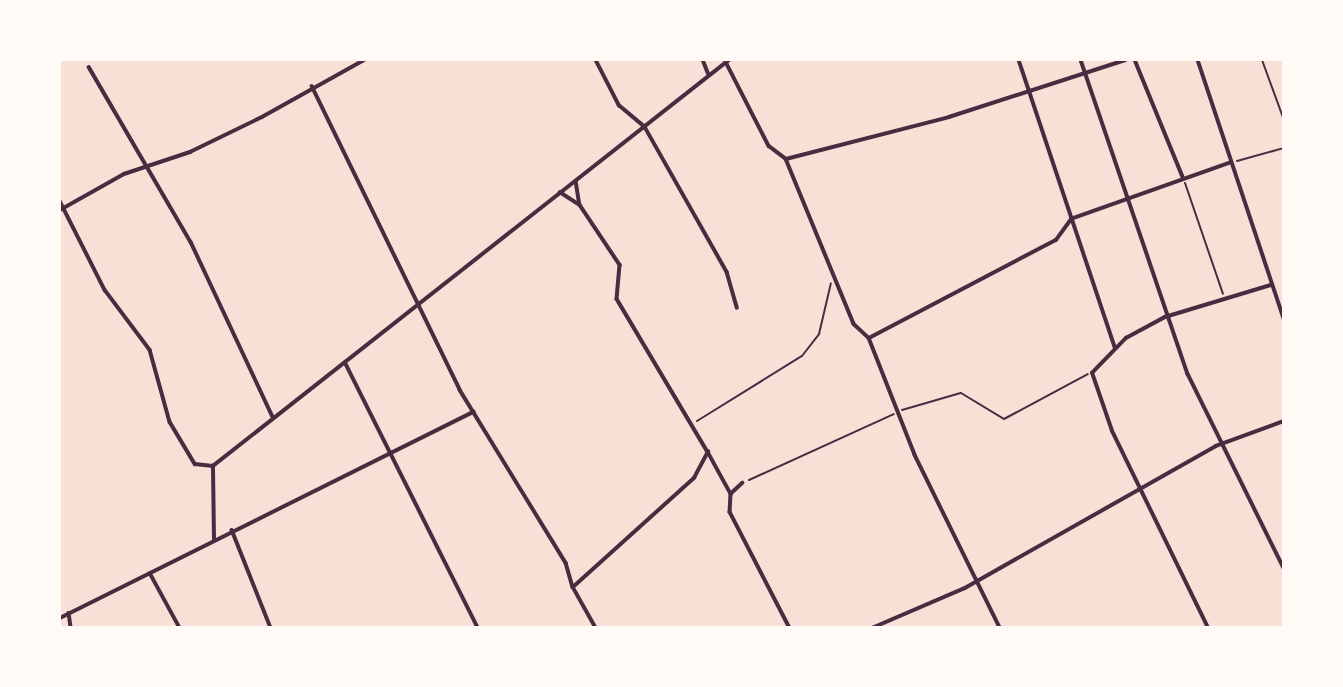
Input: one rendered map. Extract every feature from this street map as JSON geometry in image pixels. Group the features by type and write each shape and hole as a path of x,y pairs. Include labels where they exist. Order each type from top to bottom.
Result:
{"street":[{"path":"61,209 147,164 190,152 364,60"},
{"path":"596,60 620,105 645,127 727,272 737,308"},
{"path":"703,60 709,75"},
{"path":"1019,60 1032,91 1071,219 1115,347"},
{"path":"1081,60 1129,198 1165,317 1219,446 1283,568"},
{"path":"786,159 1087,75 1125,60"},
{"path":"1135,60 1183,177"},
{"path":"1198,60 1229,163 1283,318"},
{"path":"60,201 61,209 105,290 150,350 170,422 195,464 213,466 273,417 346,364 727,61 769,146 786,159 854,324 869,338 976,582 1000,628"},
{"path":"89,67 128,142 147,164 273,417"},
{"path":"312,86 380,216 387,248 423,303 472,412 566,563 573,587 596,628"},
{"path":"869,338 1056,240 1071,219 1183,177 1229,163"},
{"path":"576,181 580,205"},
{"path":"560,192 580,205 620,265 617,299 727,481 731,494 730,512 790,628"},
{"path":"1208,628 1140,489 1092,373 1115,347 1165,317 1272,285"},
{"path":"346,364 478,628"},
{"path":"60,618 472,412"},
{"path":"872,628 976,582 1219,446 1283,421"},
{"path":"573,587 694,478 708,452"},
{"path":"213,466 214,540"},
{"path":"727,481 741,483"},
{"path":"731,494 741,483"},
{"path":"232,530 271,628"},
{"path":"150,573 180,628"},
{"path":"69,613 71,628"}],"path":[{"path":"1262,60 1283,120"},
{"path":"1229,163 1283,148"},
{"path":"1183,177 1224,298"},
{"path":"692,424 802,356 819,334 824,296 835,276"},
{"path":"741,483 900,411 961,393 1004,419 1092,373"}]}
